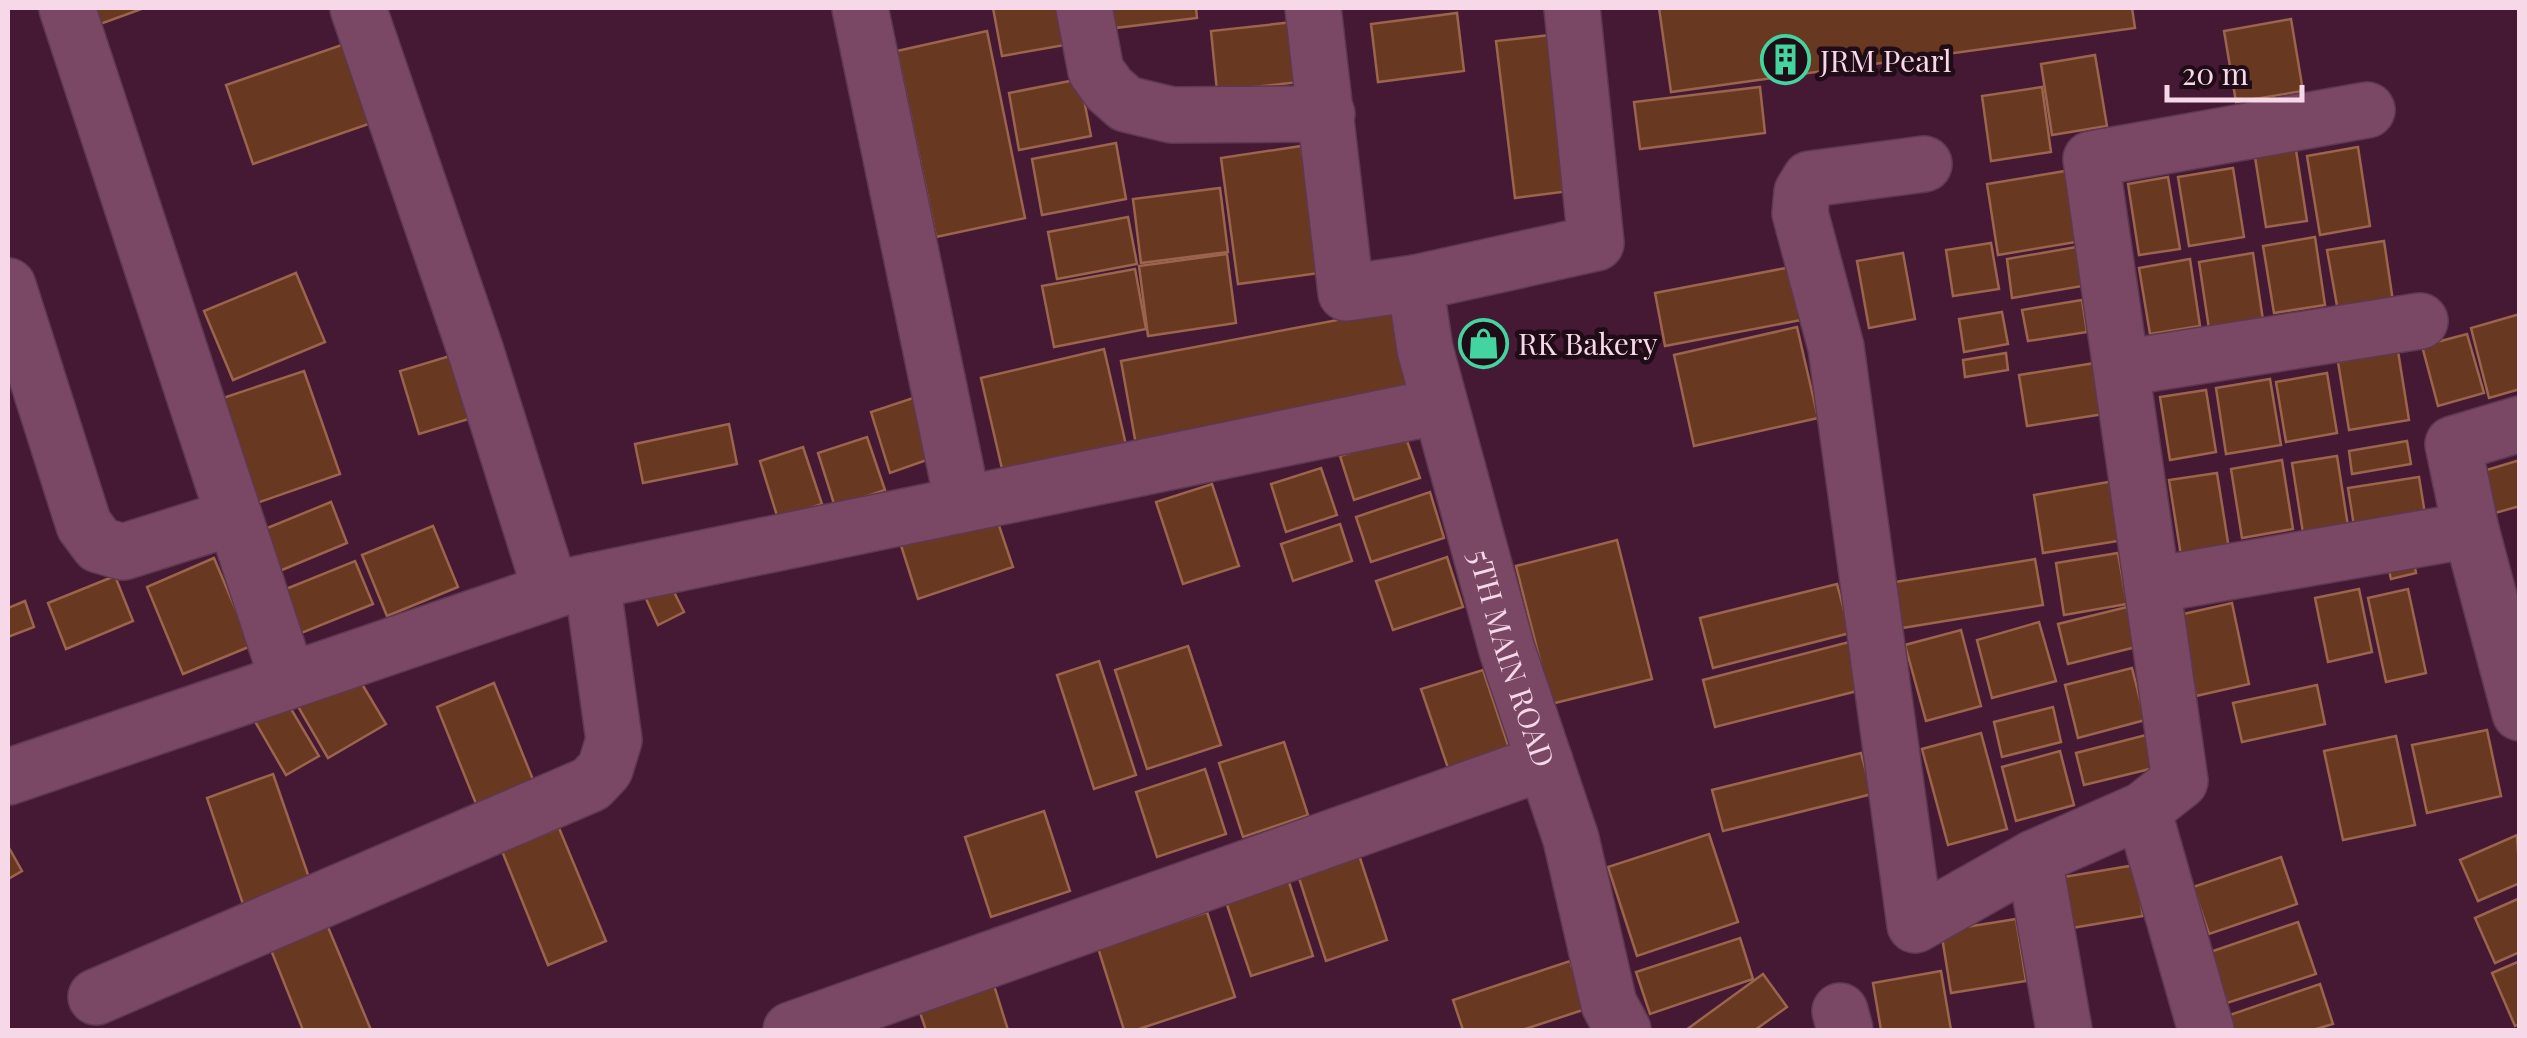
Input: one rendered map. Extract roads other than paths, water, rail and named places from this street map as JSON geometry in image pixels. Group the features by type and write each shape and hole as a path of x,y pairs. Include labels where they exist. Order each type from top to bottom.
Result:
{"street":[{"path":"66,8 288,680"},
{"path":"96,997 590,784 605,768 614,740 571,586 476,352 358,8"},
{"path":"860,8 964,504"},
{"path":"1084,8 1096,71 1109,90 1126,104 1172,115 1326,114"},
{"path":"1313,8 1346,293 1414,283 1596,243 1572,8"},
{"path":"1924,164 1810,178 1802,192 1800,213 1836,347 1915,925 2034,858 2143,810 2180,781 2091,159 2367,110"},
{"name":"5TH MAIN ROAD","path":"1414,283 1425,348 1507,650 1571,839 1610,1004 1623,1030"},
{"path":"8,286 84,525 98,545 123,552 234,517"},
{"path":"2122,368 2420,321"},
{"path":"8,777 571,586 1440,406"},
{"path":"2520,424 2453,444 2520,713"},
{"path":"2153,584 2472,530"},
{"path":"791,1030 1544,762"},
{"path":"2143,810 2206,1030"},
{"path":"2034,858 2064,1030"}],"place":[{"name":"JRM Pearl","path":"1785,60"},
{"name":"RK Bakery","path":"1483,343"}]}
